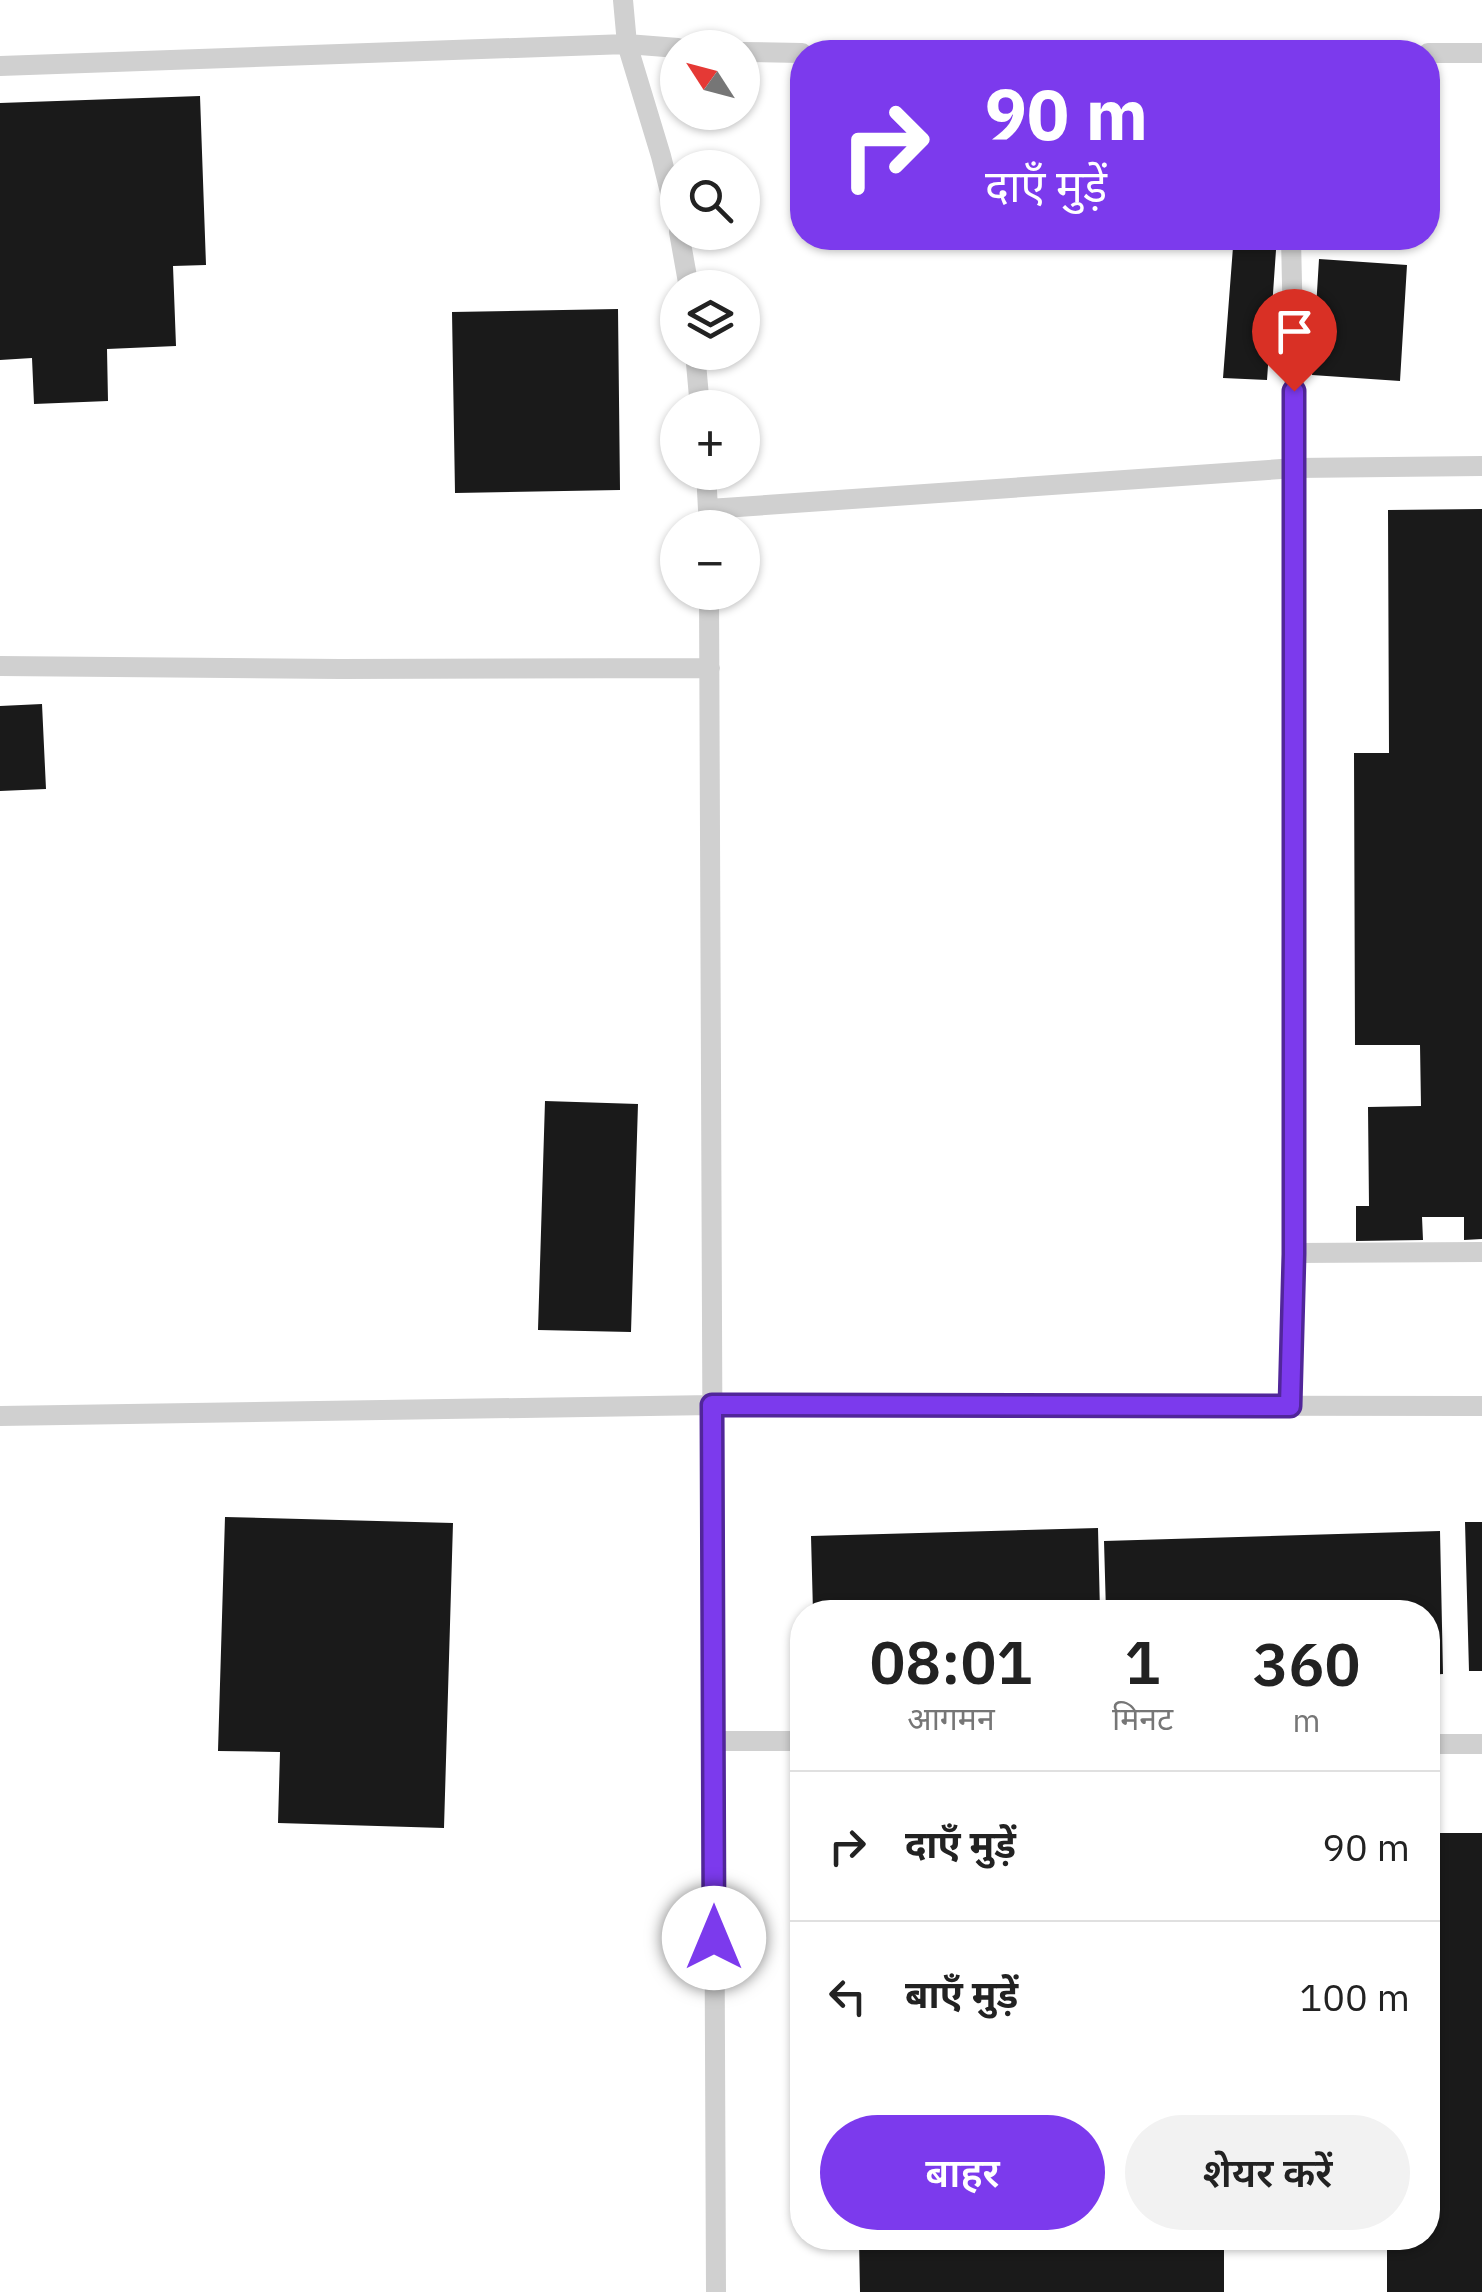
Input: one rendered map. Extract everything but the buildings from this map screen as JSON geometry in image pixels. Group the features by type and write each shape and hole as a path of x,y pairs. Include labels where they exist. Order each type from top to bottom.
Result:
{"lane":[{"path":"624,0 627,44 660,153"},
{"path":"0,66 627,44 660,47"},
{"path":"760,53 790,54"},
{"path":"1440,54 1482,53"},
{"path":"1290,250 1296,468 1294,1254 1290,1406"},
{"path":"760,514 1296,468 1482,466"},
{"path":"709,610 716,2292"},
{"path":"0,666 710,668"},
{"path":"1294,1254 1482,1252"},
{"path":"0,1416 712,1405 1482,1406"},
{"path":"714,1741 790,1741"},
{"path":"1440,1744 1482,1744"}],"route":[{"path":"714,1938 712,1405 1290,1406 1294,1254 1294,391"}]}
